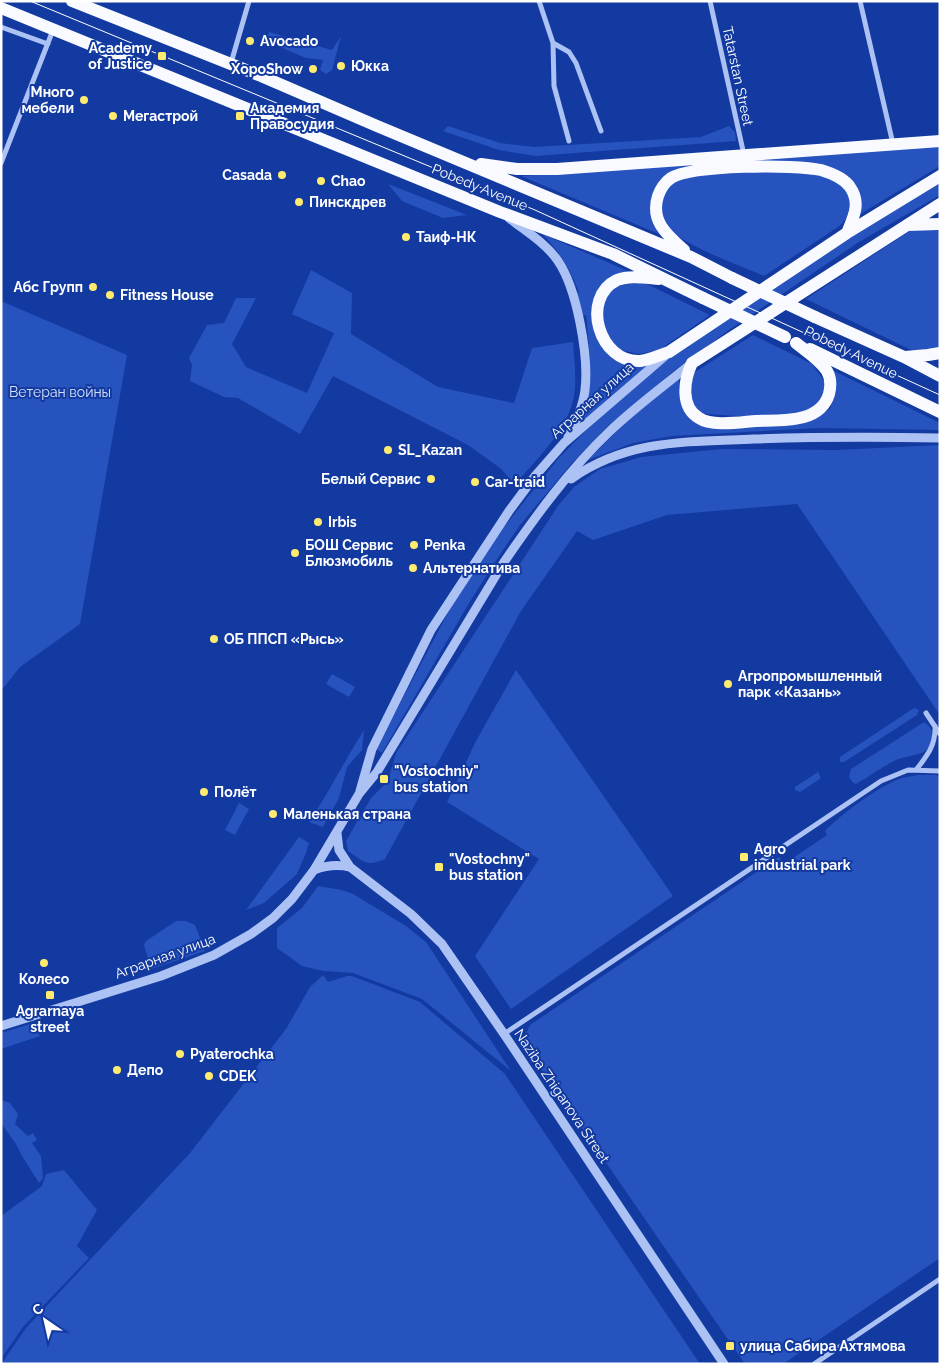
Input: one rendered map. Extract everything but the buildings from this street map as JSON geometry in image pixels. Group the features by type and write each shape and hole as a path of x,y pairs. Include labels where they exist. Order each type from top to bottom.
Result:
{"main road":[{"name":"Pobedy Avenue","path":"72,1 231,64 690,257 904,357 940,376"},
{"name":"Pobedy Avenue","path":"1,8 500,212 613,254 940,412"},
{"path":"464,162 517,169 557,169 940,141"},
{"path":"690,257 665,234 657,216 656,204 660,190 670,179 686,172 785,166 821,170 846,182 857,201 857,210 847,233"},
{"name":"Аграрная улица","path":"669,352 847,233 940,176"},
{"name":"Аграрная улица","path":"692,363 940,204"},
{"path":"904,226 940,224"},
{"path":"668,280 644,277 618,280 603,292 597,307 597,322 602,336 609,346 628,359 639,361 669,352"},
{"path":"692,363 686,376 686,394 691,411 702,420 722,423 803,418 811,415 824,404 829,396 831,385 826,371 791,340"},
{"path":"904,357 940,352"}],"street":[{"path":"231,64 249,1"},
{"path":"539,1 553,43 554,86 569,141"},
{"name":"Tatarstan Street","path":"710,1 744,155"},
{"path":"860,1 893,145"},
{"path":"1,27 48,44"},
{"path":"1,162 53,30"},
{"path":"553,43 569,52 576,63 601,131"},
{"path":"500,212 545,246 557,259 566,275 578,311 585,363 585,389 580,412 564,443"},
{"name":"Аграрная улица","path":"359,794 372,749 431,630 509,511 535,476 564,443 669,352"},
{"name":"Аграрная улица","path":"1,1026 161,976 223,951 273,918 292,899 314,870 359,794 377,772 524,532 586,456 609,432 692,363"},
{"path":"561,486 585,469 601,461 635,449 672,443 820,437 940,438"},
{"path":"926,714 940,734"},
{"path":"916,770 932,748 936,737 934,726"},
{"path":"372,749 378,760 383,761 387,756"},
{"path":"504,1034 881,781 908,770 940,772"},
{"name":"Naziba Zhiganova Street","path":"337,832 339,850 350,867 429,930 442,944 724,1364"},
{"path":"314,870 332,865 350,867"},
{"path":"814,1364 940,1279"}],"green space":[{"path":"269,32 332,50 341,36 332,70 326,74 320,70 323,60 306,58 266,41"},
{"path":"448,126 500,143 534,147 701,137 729,126 735,132 736,141 535,156 499,150 443,131"},
{"path":"940,143 940,166 857,216 860,203 831,169 682,169 651,215 653,225 659,234 521,176"},
{"path":"785,168 808,171 832,178 849,195 851,210 847,218 838,227 764,276 692,244 667,228 662,221 663,194 671,183 680,178"},
{"path":"940,180 940,195 859,242 729,330 675,370 607,427 572,463 520,525 469,603 382,753 376,749 451,607 504,527 558,459 596,420 666,361 784,281"},
{"path":"388,184 467,215 443,218 402,201"},
{"path":"913,229 940,231 940,350 928,353 909,349 806,299"},
{"path":"542,234 635,274 623,276 593,307 617,357 654,361 582,423 590,382 586,315 583,316 576,293 579,292 568,268 554,247"},
{"path":"311,270 352,293 351,334 438,387 514,403 532,348 573,342 575,388 573,402 568,415 553,440 515,484 500,468 468,445 333,376 300,434 238,398 224,397 190,381 192,365 189,358 207,325 224,323 236,298 256,298 232,344 246,367 307,393 334,333 292,314"},
{"path":"647,284 710,315 659,350 639,354 620,350 606,338 601,322 605,294 618,285"},
{"name":"Ветеран войны","path":"1,301 127,355 80,624 20,667 1,691"},
{"path":"753,335 812,364 827,385 820,399 809,410 787,415 739,416 699,413 692,403 690,377"},
{"path":"830,369 940,423 940,430 819,428 672,436 633,443 588,460 626,422 679,377 680,394 694,421 814,419 830,409 834,397"},
{"path":"940,445 940,715 797,504 667,515 593,540 577,531 521,611 385,859 369,863 348,851 346,841 371,798 388,781 396,753 558,506 574,487 600,469 641,457 721,449 836,450"},
{"path":"516,670 673,896 511,1009 475,956 539,859 447,802 476,741"},
{"path":"332,674 355,687 349,697 326,684"},
{"path":"914,708 919,710 917,715 844,762 840,762 840,757"},
{"path":"924,722 930,727 932,733 931,743 924,752 894,761 856,784 853,783 849,777 851,769"},
{"path":"364,730 362,750 347,767 339,798 323,827 309,822 323,799"},
{"path":"818,772 821,778 800,792 795,790 795,787"},
{"path":"918,775 936,775 940,777 940,1258 783,1364 745,1364 524,1044 525,1036 530,1025 779,857 784,864 827,835 825,831 832,824 870,795 899,779"},
{"path":"239,803 249,809 235,835 225,830"},
{"path":"299,837 309,843 297,874 264,903 246,910"},
{"path":"318,886 353,894 406,926 426,942 511,1071 422,999 353,973 323,971 302,966 277,948 277,928 302,908"},
{"path":"176,921 186,921 195,925 205,951 151,969 144,945 146,941"},
{"path":"323,975 328,982 352,976 420,1002 505,1074 700,1364 1,1364 26,1328 190,1153 286,1029 310,987"},
{"path":"33,1023 40,1036 1,1049 1,1033"},
{"path":"1,1100 10,1103 18,1114 15,1124 28,1136 33,1133 37,1140 32,1143 41,1156 43,1178 39,1183 1,1123"},
{"path":"64,1170 97,1210 77,1246 89,1258 23,1327 1,1359 1,1216 42,1186 46,1174"}],"tram line":[{"path":"30,1 535,210 940,395"}],"place":[{"name":"Avocado","path":"250,41"},
{"name":"Academy of Justice","path":"162,56"},
{"name":"Юкка","path":"341,66"},
{"name":"ХороShow","path":"313,69"},
{"name":"Много мебели","path":"84,100"},
{"name":"Мегастрой","path":"113,116"},
{"name":"Академия Правосудия","path":"240,116"},
{"name":"Casada","path":"282,175"},
{"name":"Chao","path":"321,181"},
{"name":"Пинскдрев","path":"299,202"},
{"name":"Таиф-НК","path":"406,237"},
{"name":"Абс Групп","path":"93,287"},
{"name":"Fitness House","path":"110,295"},
{"name":"SL_Kazan","path":"388,450"},
{"name":"Белый Сервис","path":"431,479"},
{"name":"Car-traid","path":"475,482"},
{"name":"Irbis","path":"318,522"},
{"name":"Penka","path":"414,545"},
{"name":"БОШ Сервис Блюзмобиль","path":"295,553"},
{"name":"Альтернатива","path":"413,568"},
{"name":"ОБ ППСП «Рысь»","path":"214,639"},
{"name":"Агропромышленный парк «Казань»","path":"728,684"},
{"name":"\"Vostochniy\" bus station","path":"384,779"},
{"name":"Полёт","path":"204,792"},
{"name":"Маленькая страна","path":"273,814"},
{"name":"Agro industrial park","path":"744,857"},
{"name":"\"Vostochny\" bus station","path":"439,867"},
{"name":"Колесо","path":"44,963"},
{"name":"Agrarnaya street","path":"50,995"},
{"name":"Pyaterochka","path":"180,1054"},
{"name":"Депо","path":"117,1070"},
{"name":"CDEK","path":"209,1076"},
{"name":"улица Сабира Ахтямова","path":"730,1346"}]}
